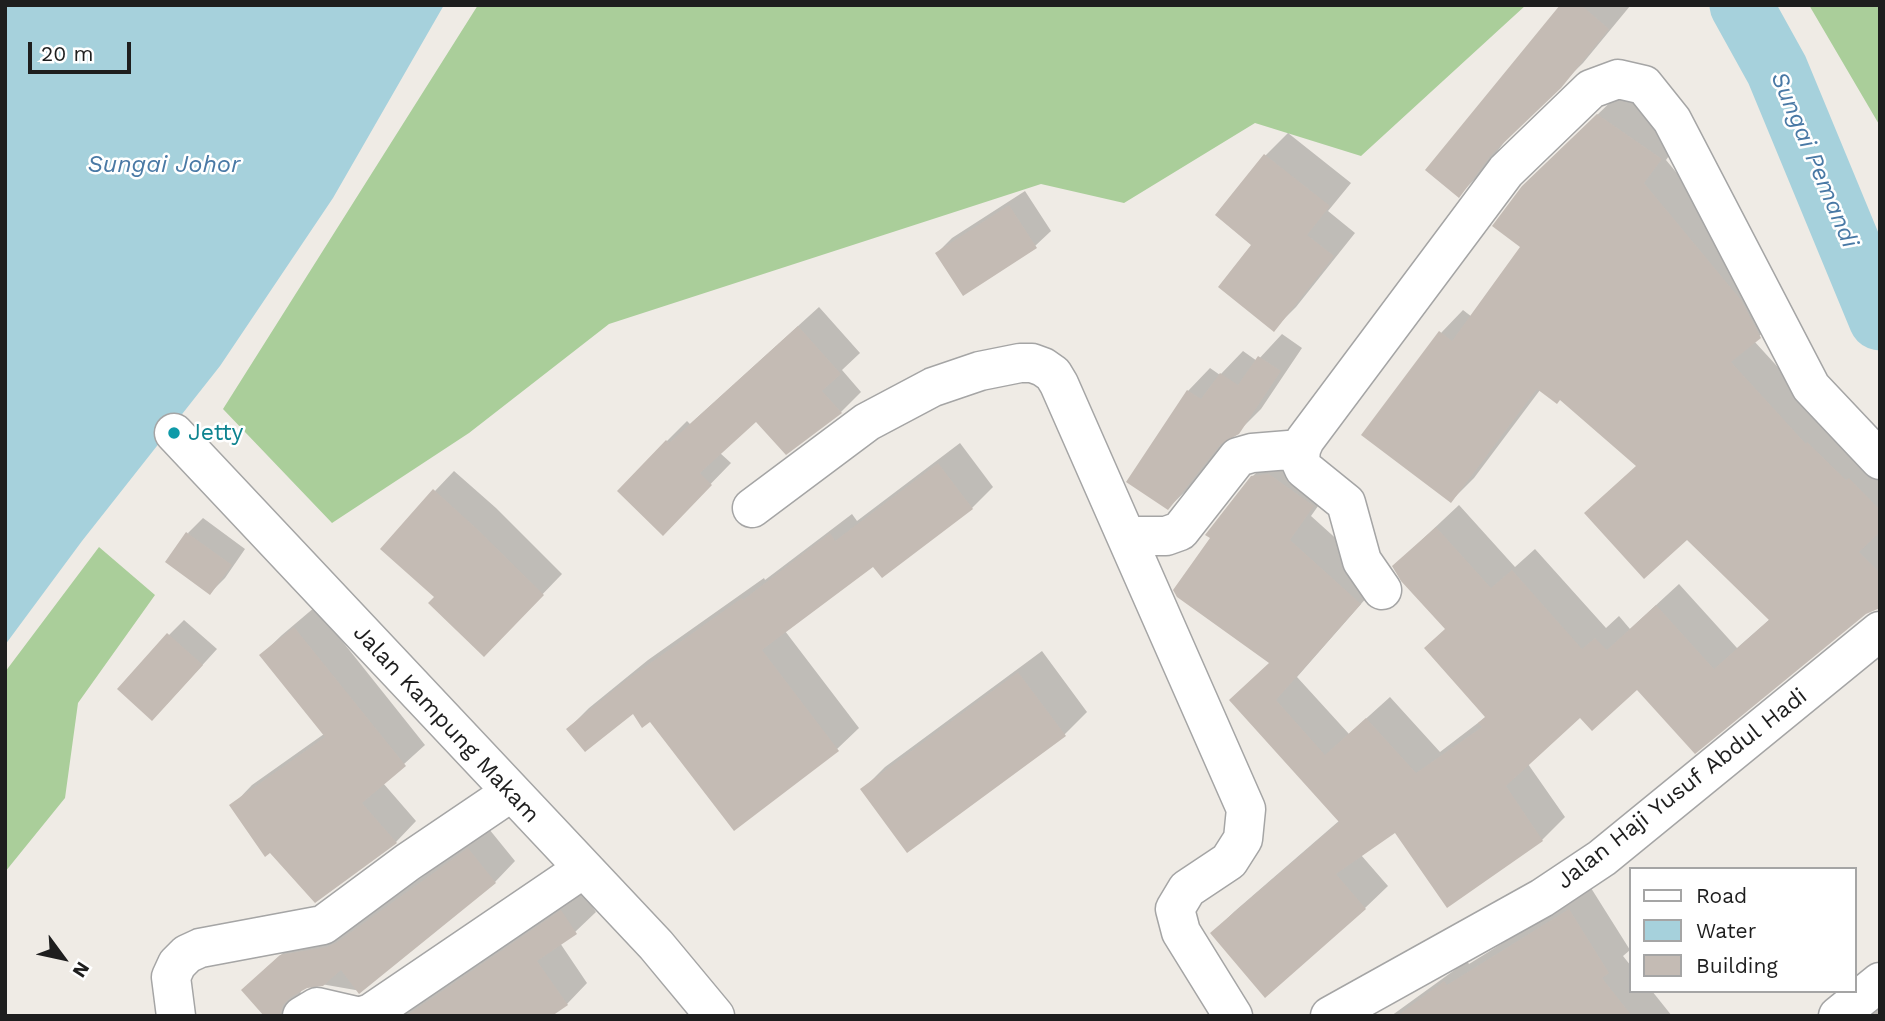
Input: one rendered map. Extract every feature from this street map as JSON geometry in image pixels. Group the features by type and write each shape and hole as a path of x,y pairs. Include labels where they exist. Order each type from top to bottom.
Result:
{"street":[{"path":"1382,590 1362,561 1346,503 1304,469 1300,460 1300,449 1506,171 1591,89 1618,79 1644,85 1672,120 1811,387 1880,460"},
{"path":"752,508 867,422 933,387 981,371 1032,363 1053,374 1246,809 1243,839 1229,861 1187,889 1175,909 1181,932 1233,1016"},
{"name":"Jalan Kampung Makam","path":"174,433 510,793 656,945 715,1016"},
{"path":"1126,537 1166,536 1180,531 1238,457 1252,453 1300,449"},
{"name":"Jalan Haji Yusuf Abdul Hadi","path":"1330,1016 1542,898 1602,858 1880,631"},
{"path":"176,1016 171,977 177,964 187,954 200,948 323,925 408,862 510,793"},
{"path":"362,1016 371,1013 583,869"},
{"path":"1838,1016 1880,982"},
{"path":"302,1016 317,1007 356,1016"}],"green space":[{"path":"478,5 1526,5 1361,156 1255,123 1124,203 1041,184 609,324 469,433 332,523 223,409"},
{"path":"1809,5 1880,5 1880,126"},
{"path":"99,547 155,595 78,703 65,798 5,872 5,672"}],"water":[{"name":"Sungai Johor","path":"5,5 444,5 333,198 220,366 82,541 5,645"}],"building":[{"path":"1560,5 1581,5 1609,29 1561,88 1491,155 1459,198 1425,170"},
{"path":"1597,114 1662,159 1644,183 1741,300 1761,338 1731,362 1806,444 1807,442 1846,480 1849,478 1880,510 1880,532 1859,552 1880,573 1880,608 1866,614 1695,754 1637,690 1592,731 1580,718 1506,786 1543,841 1447,908 1395,833 1336,874 1366,909 1265,998 1210,933 1339,822 1229,700 1269,663 1177,597 1173,590 1210,538 1205,535 1251,476 1269,474 1314,506 1290,540 1361,604 1276,700 1325,755 1366,718 1416,773 1482,727 1478,723 1485,717 1424,648 1445,629 1401,581 1392,566 1436,527 1491,588 1512,570 1582,649 1595,638 1607,650 1656,605 1714,669 1769,620 1687,540 1644,579 1584,513 1636,466 1560,400 1557,404 1537,389 1451,503 1361,435 1439,331 1452,341 1520,247 1492,226 1522,186"},
{"path":"1264,154 1330,206 1307,235 1334,256 1274,332 1218,287 1251,245 1215,215"},
{"path":"1009,205 1037,248 963,296 935,253"},
{"path":"798,326 841,374 822,391 842,413 786,455 756,422 700,473 712,485 663,536 617,491 666,440 669,443"},
{"path":"1258,356 1281,371 1239,434 1221,444 1168,510 1126,482 1187,390 1201,399 1220,373 1238,385"},
{"path":"938,463 973,509 882,578 873,567 762,650 839,751 734,831 650,722 642,728 633,714 585,752 566,729 625,681 742,598 743,600 830,533 835,541"},
{"path":"433,489 544,595 484,657 428,603 434,597 380,549"},
{"path":"186,532 232,565 210,595 165,562"},
{"path":"294,627 406,766 362,803 397,843 315,903 270,853 265,857 229,805 325,737 259,655"},
{"path":"167,633 203,665 152,721 117,689"},
{"path":"1018,672 1066,736 907,853 860,789"},
{"path":"468,848 496,883 359,994 341,970 323,986 307,988 291,997 283,1005 280,1016 264,1016 241,990 280,955 336,943"},
{"path":"1569,909 1609,973 1602,978 1632,1016 1397,1016 1444,981 1447,985"},
{"path":"561,910 577,934 537,961 568,1005 552,1016 406,1016"}],"waterway":[{"name":"Sungai Pemandi","path":"1741,5 1777,70 1880,319"}],"place":[{"name":"Jetty","path":"174,433"}]}
